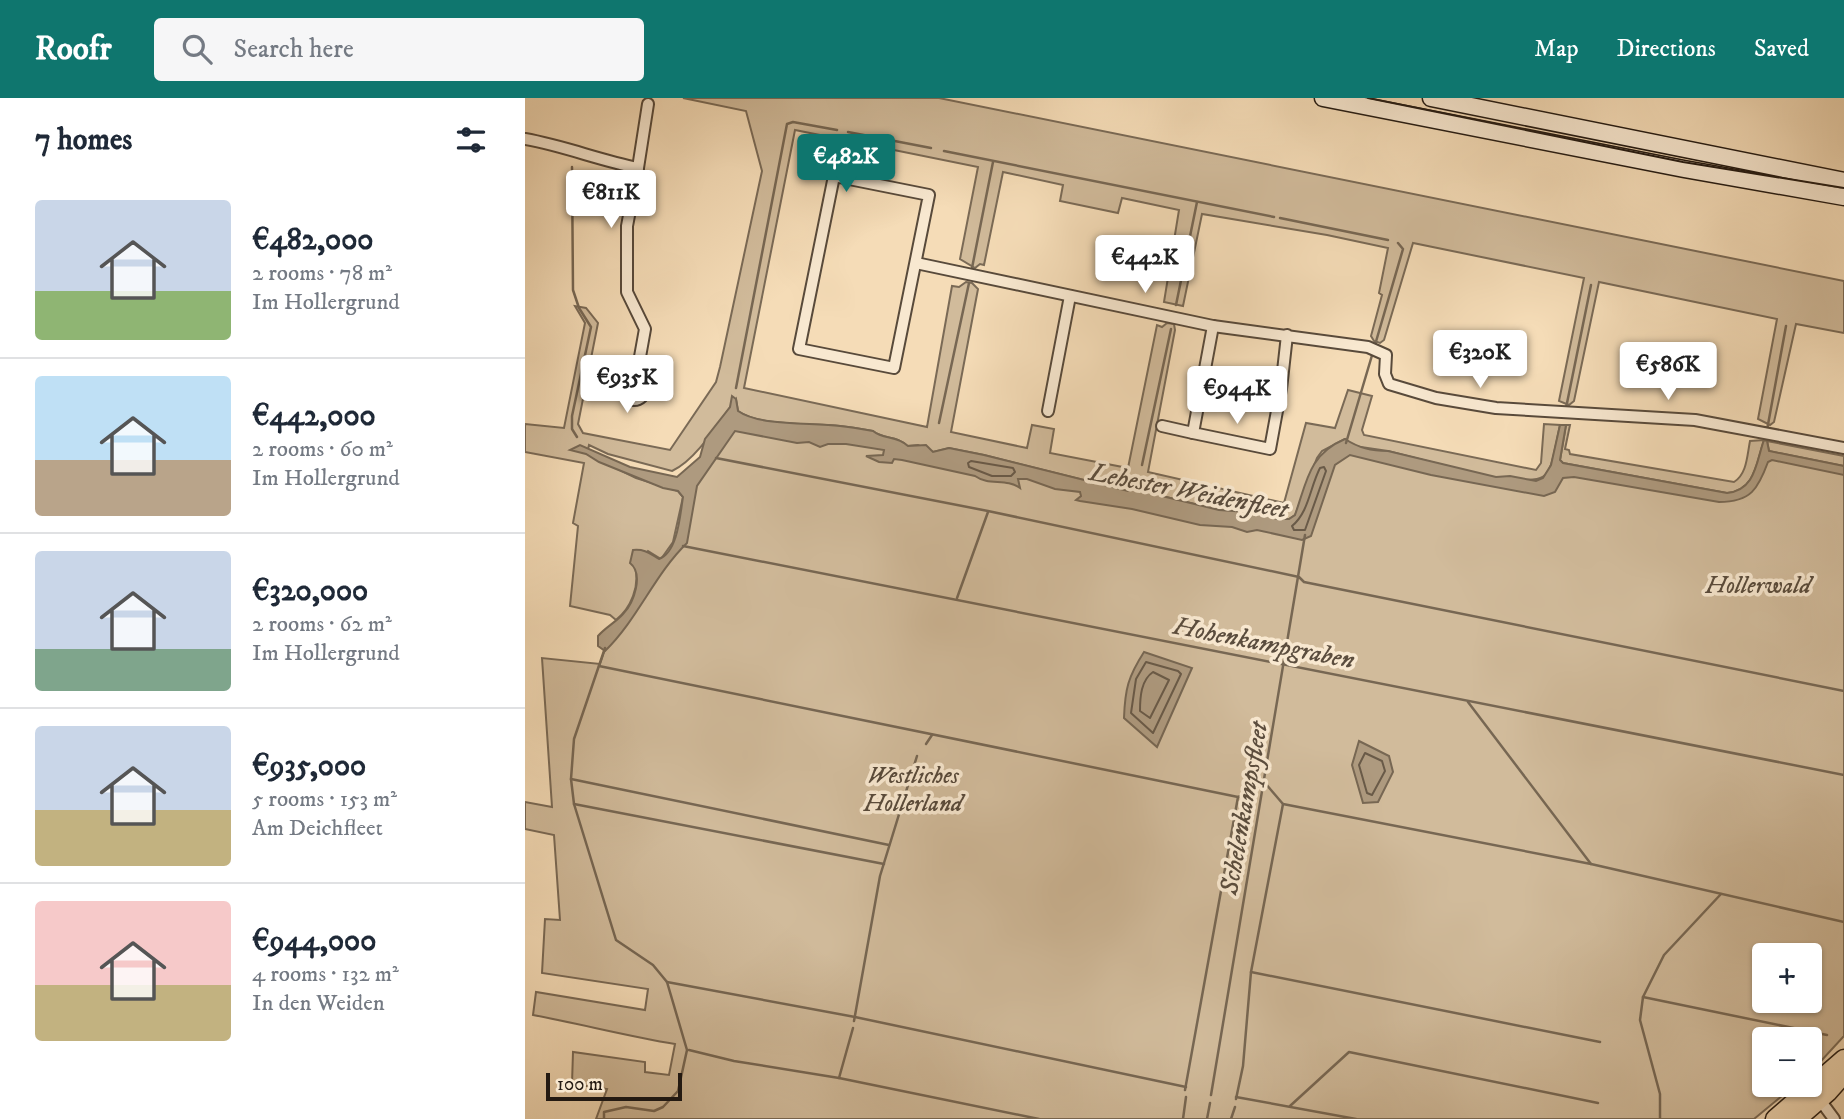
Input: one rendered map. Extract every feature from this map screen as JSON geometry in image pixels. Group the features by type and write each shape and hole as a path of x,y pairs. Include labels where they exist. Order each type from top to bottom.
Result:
{"main road":[{"path":"1323,98 1684,169 1844,197"},
{"path":"1431,98 1844,181"},
{"path":"1808,1106 1844,1059"},
{"path":"1775,1119 1808,1106 1844,1074"}],"street":[{"path":"636,379 645,329 627,292 627,239 649,104"},
{"path":"525,139 563,146 592,159 638,168"},
{"path":"834,176 929,195 916,263 894,369 799,349 834,176"},
{"path":"916,263 1213,326 1374,349 1388,360 1386,380 1397,388 1436,398 1496,408 1695,420 1844,448"},
{"path":"1048,411 1070,296"},
{"path":"1193,433 1213,326"},
{"path":"1162,426 1270,449 1287,335"},
{"path":"1808,1106 1834,1119"}],"green space":[{"name":"Westliches Hollerland","path":"683,98 939,98 1844,281 1844,333 1796,324 1774,422 1770,425 1758,419 1777,319 1599,282 1574,401 1569,405 1559,401 1584,278 1413,243 1384,340 1380,343 1374,341 1371,336 1382,295 1379,293 1388,248 1202,214 1183,306 1164,302 1179,210 1122,198 1118,213 1060,201 1063,185 1003,172 984,265 980,264 975,268 960,259 978,167 795,130 744,388 927,427 952,286 959,287 966,282 972,283 978,289 951,432 1027,448 1032,425 1054,429 1050,453 1128,468 1157,325 1162,327 1167,323 1174,324 1175,330 1148,472 1284,503 1306,423 1335,428 1348,390 1372,396 1362,430 1364,435 1536,470 1541,463 1544,424 1560,425 1553,459 1544,476 1527,480 1492,477 1538,487 1558,470 1732,497 1747,491 1767,454 1844,470 1844,1036 1822,1060 1822,1027 1752,1027 1752,1097 1781,1097 1754,1119 596,1119 607,1089 572,1084 573,1052 645,1062 645,1072 669,1075 675,1044 533,1015 536,992 645,1010 648,989 542,973 545,919 560,920 554,835 525,829 525,802 552,807 542,658 600,664 607,643 683,538 690,488 736,417 1303,533 1320,462 1346,447 1474,473 1388,451 1354,446 1345,439 1322,451 1317,458 1295,515 1289,519 1277,519 1263,513 1219,510 1162,496 1150,490 1128,491 949,448 933,452 918,445 907,446 899,440 881,436 873,431 760,420 738,411 736,399 699,449 672,471 608,454 589,445 587,454 636,478 678,491 683,497 673,542 661,559 648,551 635,567 636,582 630,603 616,620 610,615 570,606 578,526 573,523 584,463 525,452 525,424 564,428 585,323 575,306 586,308 598,323 578,424 583,433 670,450 716,382 762,171 746,111"},
{"path":"1566,425 1570,425 1565,449 1569,450 1570,454 1734,482 1744,469 1750,441 1764,440 1749,481 1737,491 1727,493 1563,463 1560,460"},
{"path":"1767,441 1844,456 1844,466 1769,451"}],"water":[{"path":"732,396 736,399 738,411 760,420 873,431 908,446 926,445 933,452 949,448 1128,491 1141,486 1162,496 1219,510 1263,513 1277,519 1289,519 1295,515 1311,470 1324,452 1345,439 1371,450 1388,451 1496,477 1510,476 1536,481 1543,478 1551,465 1560,425 1566,425 1560,460 1563,463 1727,493 1737,491 1749,481 1764,440 1767,441 1769,451 1844,466 1844,475 1772,460 1768,462 1757,487 1739,500 1719,502 1574,477 1563,478 1555,492 1544,496 1431,475 1350,455 1335,465 1311,536 1302,540 1257,530 1247,532 1232,527 1200,525 1132,509 1080,501 1076,500 1081,496 1080,492 1055,489 1027,479 1018,479 1020,488 1009,483 986,481 975,476 902,460 894,459 892,463 879,462 866,456 883,455 884,450 846,444 820,447 809,442 797,443 735,431 697,486 687,543 605,651 598,646 598,636 620,617 634,596 637,581 630,563 633,550 650,553 659,559 665,555 677,532 683,497 678,491 663,488 586,454 570,450 580,445 630,467 677,477 700,457 705,439 730,407"},
{"path":"1144,652 1192,668 1157,747 1124,718 1128,684"},
{"path":"1359,741 1389,756 1393,772 1378,802 1363,803 1352,765"}],"waterway":[{"path":"736,388 787,124 793,122 837,130"},
{"path":"848,132 931,148"},
{"path":"944,151 1274,217"},
{"path":"972,268 993,162"},
{"path":"572,167 573,290 579,308 591,327 572,416 572,429 577,437"},
{"path":"1176,305 1197,202"},
{"path":"1280,218 1388,240"},
{"path":"1375,345 1403,249 1398,243"},
{"path":"939,423 969,283"},
{"path":"1566,408 1591,285"},
{"path":"1767,430 1786,326"},
{"name":"Lehester Weidenfleet","path":"1142,465 1171,329"},
{"path":"1346,443 1373,352"},
{"path":"716,458 988,511 1299,577 1304,582 1844,691"},
{"path":"957,598 988,512"},
{"name":"Schelenkampsfleet","path":"1211,1095 1305,535"},
{"name":"Hohenkampgraben","path":"683,546 1844,775"},
{"path":"604,1119 604,1112 626,1107 654,1111 663,1107 678,1091 687,1050 667,982 653,965 616,940 574,804 571,779 574,739 605,648"},
{"path":"599,666 1238,797 1265,783 1283,804 1591,864 1844,922"},
{"path":"1468,702 1591,864"},
{"path":"926,744 932,735"},
{"path":"854,1021 880,876 917,756"},
{"path":"571,779 889,845"},
{"path":"1185,1090 1238,797"},
{"path":"574,804 884,864"},
{"path":"1236,1099 1243,1066 1251,972 1283,804"},
{"path":"1660,1119 1660,1094 1640,1020 1643,997 1664,955 1721,894"},
{"path":"1251,972 1600,1042"},
{"path":"667,982 855,1017 1186,1087"},
{"path":"1643,997 1827,1035"},
{"path":"839,1078 853,1028"},
{"path":"689,1050 1039,1119"},
{"path":"1290,1106 1349,1052 1598,1103"},
{"path":"1183,1119 1186,1097"},
{"path":"1236,1097 1356,1119"},
{"name":"Schelenkampsfleet","path":"1207,1119 1210,1103"},
{"path":"1231,1119 1235,1107"}],"tram line":[{"path":"1368,98 1683,162 1844,188"}],"park label":[{"name":"Hollerwald","path":"1758,585"}]}
